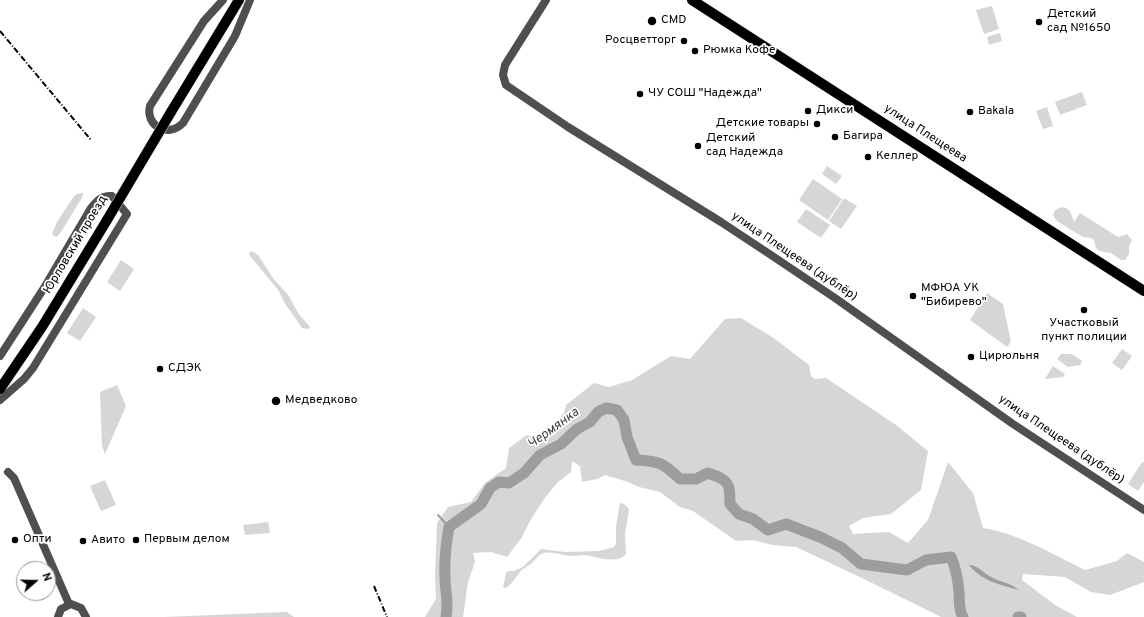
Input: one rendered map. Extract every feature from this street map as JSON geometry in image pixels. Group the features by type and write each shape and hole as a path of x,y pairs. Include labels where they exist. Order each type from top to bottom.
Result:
{"main road":[{"name":"Юрловский проезд","path":"0,389 42,327 239,0"},
{"name":"улица Плещеева","path":"692,0 1144,291"}],"street":[{"path":"223,0 204,21 150,106 150,117 154,123 163,130 174,130 183,123 235,36 250,0"},
{"name":"улица Плещеева (дублёр)","path":"546,0 505,65 503,75 506,85 568,127 721,222 835,298 1013,424 1144,510"},
{"path":"0,356 44,288 91,208 96,202 106,195 115,198 127,214 33,368 24,379 0,400"},
{"path":"8,472 14,478 69,604"},
{"path":"57,616 61,608 69,604 75,604 81,608 86,617"}],"shaded area":[{"path":"992,6 999,29 984,34 976,10"},
{"path":"1000,33 1002,41 989,45 987,37"},
{"path":"1082,92 1087,105 1060,115 1055,102"},
{"path":"1047,107 1053,126 1043,129 1036,111"},
{"path":"827,166 842,176 836,184 822,174"},
{"path":"813,179 842,199 828,220 799,200"},
{"path":"83,193 83,196 61,232 57,237 54,236 52,234 57,222 74,196"},
{"path":"844,198 857,206 841,229 829,221"},
{"path":"1064,207 1070,211 1074,222 1080,213 1118,237 1127,234 1132,240 1129,246 1129,254 1125,260 1121,260 1111,253 1099,251 1096,248 1094,240 1083,237 1057,221 1053,215 1055,211"},
{"path":"806,209 830,225 821,238 797,222"},
{"path":"252,251 258,255 273,278 289,296 298,313 310,327 308,329 302,328 284,302 279,291 250,256 249,253"},
{"path":"121,260 134,269 120,291 107,282"},
{"path":"987,293 1003,304 1011,342 1007,347 970,320"},
{"path":"83,308 96,317 80,341 67,333"},
{"path":"741,318 775,339 809,365 811,376 815,379 826,378 896,425 928,451 921,490 891,514 863,518 849,526 853,534 889,532 908,543 928,520 948,462 973,493 983,528 1023,540 1085,570 1117,561 1127,553 1144,562 1144,582 1110,595 1091,592 1065,577 1023,574 1022,580 1055,605 1077,617 941,617 796,547 773,545 753,540 736,541 693,511 680,507 660,492 639,487 605,475 597,479 582,482 580,466 572,461 571,472 557,483 544,499 522,537 507,557 491,552 473,553 475,562 468,582 463,617 425,617 436,599 435,576 437,523 448,507 471,502 485,483 506,468 509,448 527,435 539,438 564,413 566,405 594,383 609,387 632,380 671,356 690,359 725,319"},
{"path":"1122,349 1132,356 1122,370 1112,363"},
{"path":"1061,354 1072,354 1082,361 1080,365 1068,367 1057,359"},
{"path":"1053,366 1065,374 1063,377 1045,379"},
{"path":"117,385 126,406 105,454 102,446 100,392"},
{"path":"1142,462 1144,463 1144,482 1138,491 1128,484"},
{"path":"105,480 116,505 101,511 90,486"},
{"path":"620,503 625,505 629,510 625,534 626,554 622,557 609,560 586,555 572,556 544,553 521,571 512,583 506,588 503,588 506,573 508,571 514,571 523,567 541,549 565,552 599,551 614,547 616,544 616,526"},
{"path":"268,522 270,533 245,535 243,525"},
{"path":"969,565 975,566 991,577 1019,590 986,579 974,571"},
{"path":"287,612 294,617 164,617"}],"waterway":[{"name":"Чермянка","path":"446,617 447,602 445,564 449,527 481,504 490,488 499,482 509,483 524,473 540,455 561,444 577,429 590,422 598,412 606,408 617,410 624,420 627,437 636,460 651,461 661,464 680,479 696,479 708,473 724,480 729,487 730,504 739,514 753,519 768,530 786,524 820,537 842,548 861,564 907,570 926,560 951,557 959,588 960,608 963,617"},
{"path":"438,515 449,527"}],"railway":[{"path":"0,31 91,140"},
{"path":"374,586 387,617"}],"place":[{"name":"CMD","path":"652,21"},
{"name":"Детский сад №1650","path":"1039,22"},
{"name":"Росцветторг","path":"684,41"},
{"name":"Рюмка Кофе","path":"695,51"},
{"name":"ЧУ СОШ \"Надежда\"","path":"640,94"},
{"name":"Дикси","path":"808,111"},
{"name":"Bakala","path":"970,112"},
{"name":"Детские товары","path":"817,124"},
{"name":"Багира","path":"835,137"},
{"name":"Детский сад Надежда","path":"698,146"},
{"name":"Келлер","path":"868,157"},
{"name":"МФЮА УК \"Бибирево\"","path":"913,296"},
{"name":"Участковый пункт полиции","path":"1084,310"},
{"name":"Цирюльня","path":"971,357"},
{"name":"СДЭК","path":"160,369"},
{"name":"Медведково","path":"276,401"},
{"name":"Опти","path":"15,540"},
{"name":"Первым делом","path":"136,540"},
{"name":"Авито","path":"83,541"}]}
